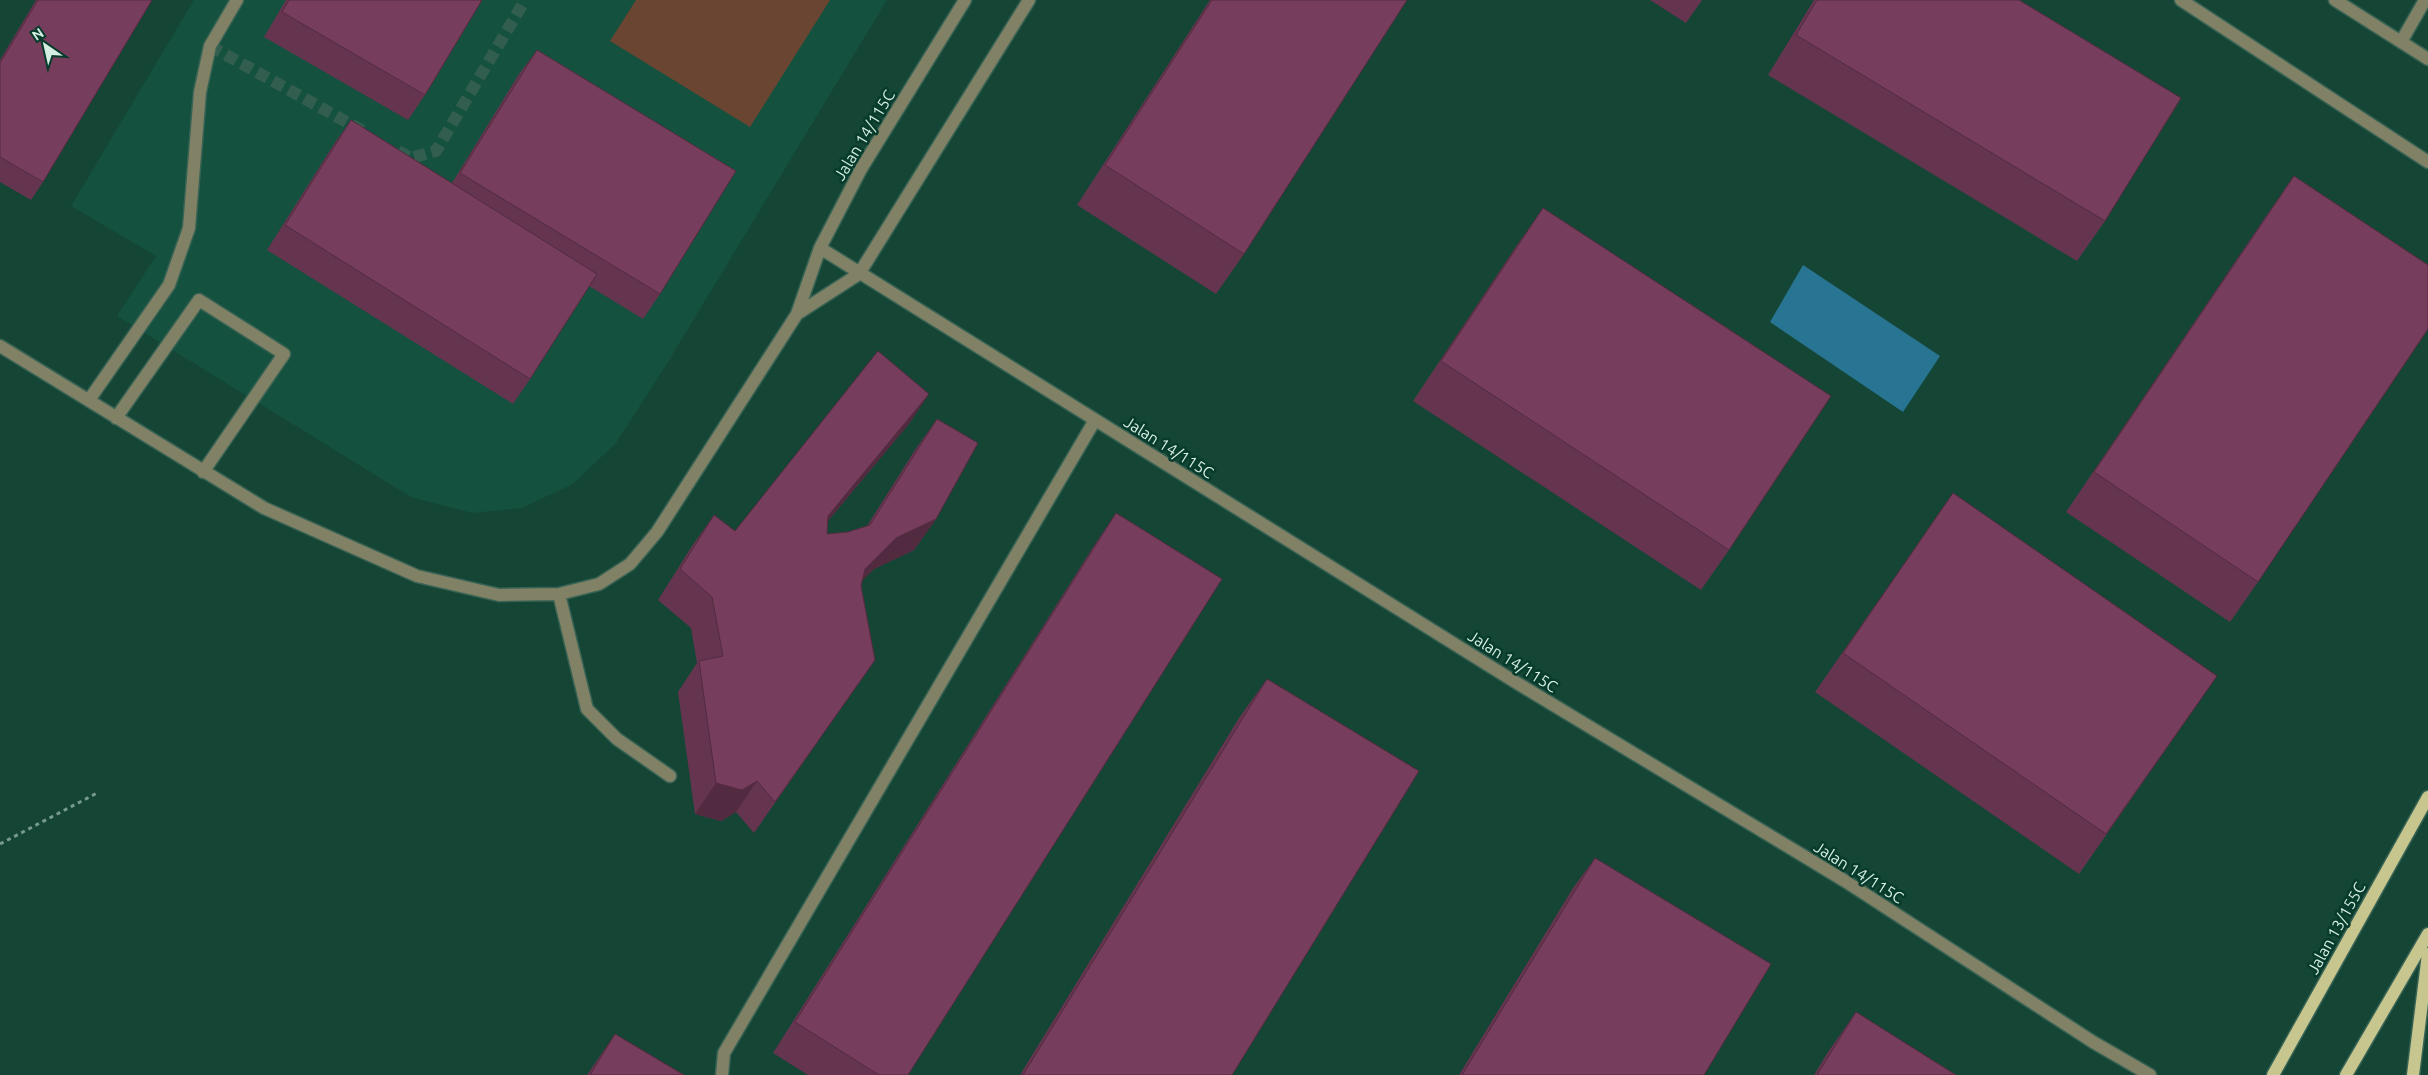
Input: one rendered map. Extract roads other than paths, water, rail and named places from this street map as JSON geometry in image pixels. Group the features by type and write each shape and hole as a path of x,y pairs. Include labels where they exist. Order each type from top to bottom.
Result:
{"main road":[{"name":"Jalan 13/155C","path":"2273,1075 2428,798"},
{"path":"2346,1075 2428,934"},
{"path":"2413,1075 2428,954"}],"street":[{"path":"89,400 170,285 189,228 200,92 210,46 237,0"},
{"name":"Jalan 14/115C","path":"965,0 861,169 820,248 1520,685 1845,881 2093,1042 2150,1075"},
{"path":"797,314 859,274 1029,0"},
{"path":"2181,0 2428,162"},
{"path":"2335,0 2428,59"},
{"path":"2401,42 2424,0"},
{"path":"0,346 264,508 417,576 499,595 559,594 599,584 630,564 657,532 797,314 820,248"},
{"path":"116,418 199,300 284,354 203,472"},
{"path":"722,1075 724,1053 1095,420"},
{"path":"559,594 587,709 618,739 670,776"}],"water":[{"path":"1803,265 1940,356 1903,412 1770,322"}],"tunnel":[{"path":"398,151 411,158 436,151 525,0"},
{"path":"210,46 363,131"}]}
